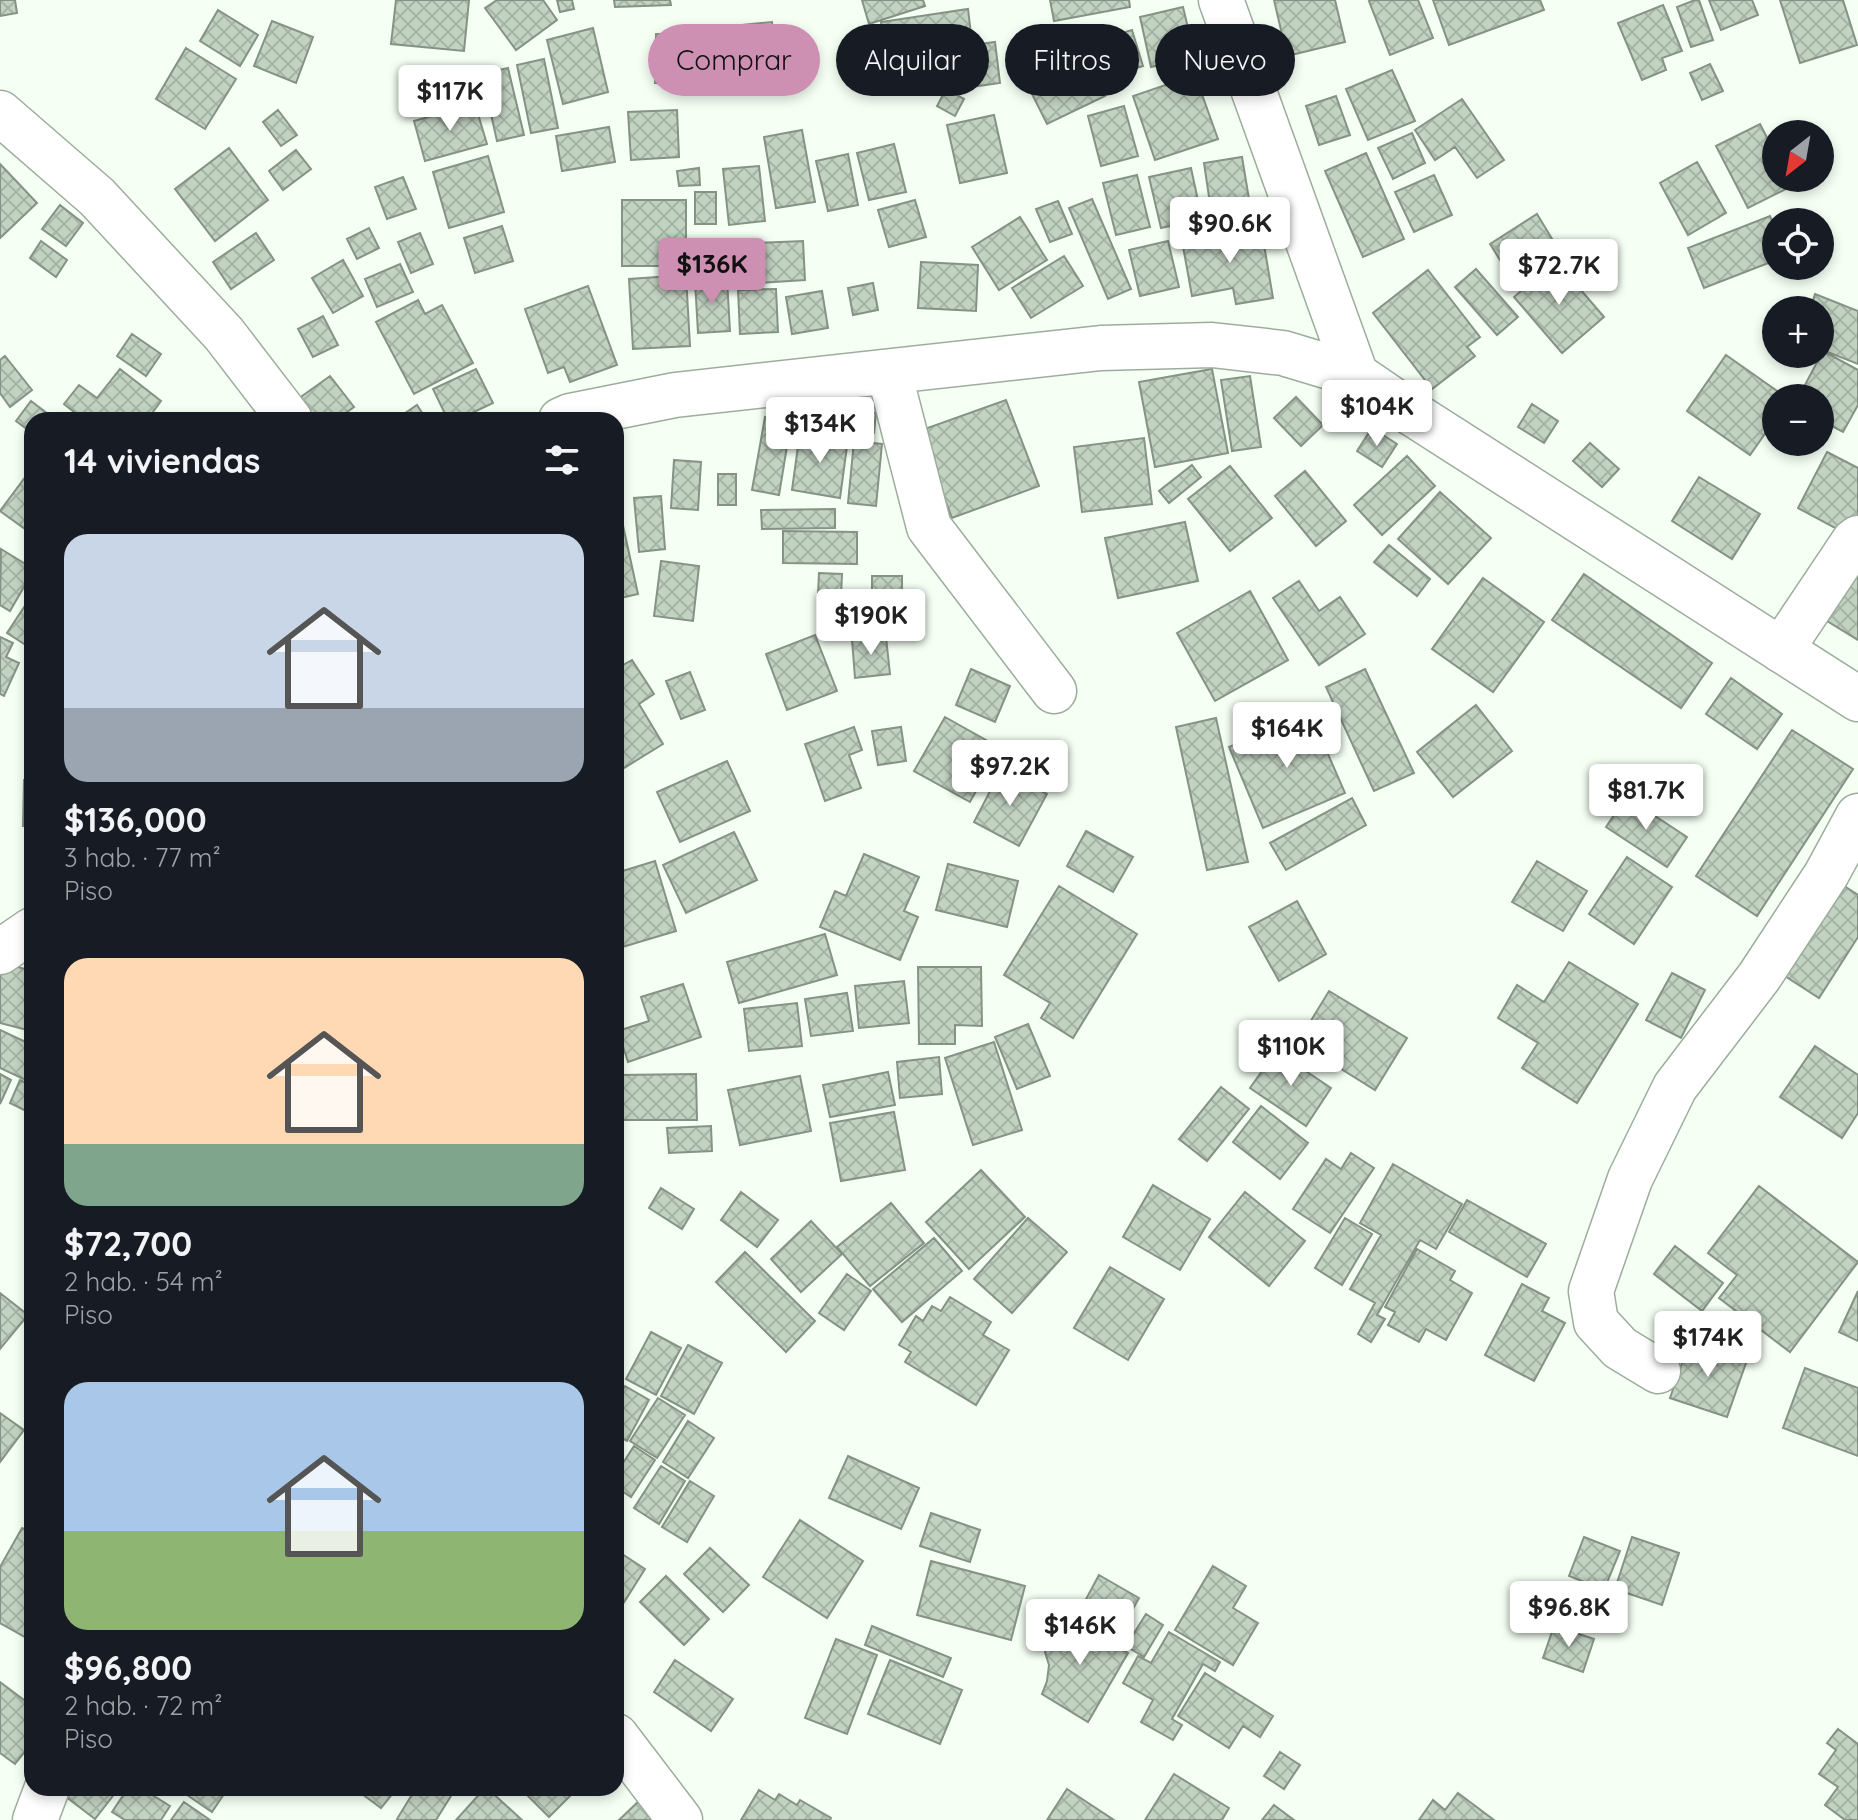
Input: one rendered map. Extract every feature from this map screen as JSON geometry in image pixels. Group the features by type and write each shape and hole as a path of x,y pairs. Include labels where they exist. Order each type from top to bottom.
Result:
{"street":[{"path":"1221,0 1356,375"},
{"path":"0,113 97,197 224,334 284,412"},
{"path":"590,412 675,395 1101,348 1212,345 1283,353 1356,375 1858,699"},
{"path":"889,372 929,527 1054,691"},
{"path":"1781,650 1858,538"},
{"path":"1658,1371 1620,1348 1596,1322 1591,1291 1630,1179 1675,1087 1759,977 1826,875 1858,816"},
{"path":"0,952 24,936"},
{"path":"624,1746 680,1820"},
{"path":"35,1820 44,1796"}],"building":[{"path":"0,0 15,0 17,13 0,16"},
{"path":"396,0 469,0 464,51 391,44"},
{"path":"497,0 543,0 557,20 516,50 485,8"},
{"path":"557,0 572,0 574,9 560,12"},
{"path":"614,0 670,0 671,5 615,7"},
{"path":"862,0 923,0 925,6 869,24"},
{"path":"1050,0 1129,0 1130,7 1054,21"},
{"path":"1274,0 1335,0 1345,42 1295,54 1295,24 1280,24"},
{"path":"1418,0 1433,38 1390,55 1369,1"},
{"path":"1433,0 1540,0 1544,10 1449,45"},
{"path":"1699,0 1713,40 1691,47 1677,7"},
{"path":"1709,0 1752,0 1758,15 1721,30"},
{"path":"1780,0 1843,0 1857,45 1800,63"},
{"path":"1663,5 1682,51 1662,58 1666,70 1642,80 1618,23"},
{"path":"1183,7 1187,24 1155,24 1155,66 1151,67 1140,17"},
{"path":"968,9 970,24 881,24"},
{"path":"218,10 258,35 240,66 200,41"},
{"path":"272,21 313,37 296,83 254,66"},
{"path":"593,28 608,92 563,104 547,40"},
{"path":"995,42 1000,83 989,85 989,43"},
{"path":"186,48 236,79 205,129 156,99"},
{"path":"544,59 558,128 531,133 517,65"},
{"path":"1710,64 1723,91 1702,100 1690,73"},
{"path":"508,68 524,135 497,141 482,74"},
{"path":"1392,70 1415,121 1368,140 1346,89"},
{"path":"1155,89 1155,96 1203,96 1218,139 1155,160 1133,96"},
{"path":"942,96 964,99 955,116 937,106"},
{"path":"1033,96 1105,96 1047,124"},
{"path":"1336,96 1350,135 1319,145 1306,106"},
{"path":"1462,99 1504,160 1477,178 1455,147 1435,160 1415,130"},
{"path":"475,104 487,144 425,161 414,121"},
{"path":"1124,106 1138,156 1101,166 1088,116"},
{"path":"278,110 297,135 281,146 263,122"},
{"path":"677,110 679,157 631,160 628,112"},
{"path":"994,115 1007,173 960,183 947,125"},
{"path":"1760,124 1762,192 1780,192 1748,208 1716,146"},
{"path":"609,127 615,162 562,171 556,136"},
{"path":"802,130 815,202 776,208 764,137"},
{"path":"1412,133 1425,163 1393,179 1378,148"},
{"path":"894,144 906,192 869,200 857,153"},
{"path":"229,148 268,200 215,241 175,189"},
{"path":"296,150 311,169 283,190 269,171"},
{"path":"1366,153 1404,239 1363,257 1325,171"},
{"path":"848,154 858,205 828,211 816,161"},
{"path":"488,156 504,212 449,228 433,172"},
{"path":"1242,157 1251,211 1212,217 1204,163"},
{"path":"1697,162 1726,213 1688,235 1660,183"},
{"path":"0,164 37,203 0,238"},
{"path":"759,166 765,221 729,225 723,169"},
{"path":"699,168 700,185 679,186 677,171"},
{"path":"1191,168 1202,219 1161,228 1149,177"},
{"path":"1137,175 1150,227 1116,235 1103,183"},
{"path":"1434,175 1452,215 1414,232 1395,192"},
{"path":"403,177 416,209 387,219 375,187"},
{"path":"695,192 716,192 716,224 695,224"},
{"path":"1092,199 1131,289 1108,299 1069,208"},
{"path":"622,200 686,200 686,266 622,266"},
{"path":"915,200 926,237 889,247 878,210"},
{"path":"1058,201 1072,234 1050,242 1036,209"},
{"path":"60,205 83,223 66,246 42,229"},
{"path":"1537,214 1560,252 1513,281 1490,244"},
{"path":"1020,217 1047,260 999,290 972,247"},
{"path":"1762,219 1762,265 1704,288 1688,248"},
{"path":"502,226 513,261 475,273 464,238"},
{"path":"1261,227 1273,298 1236,304 1233,288 1192,296 1182,241"},
{"path":"369,228 379,248 357,259 347,239"},
{"path":"256,233 274,260 231,289 213,262"},
{"path":"420,233 433,264 411,273 398,242"},
{"path":"41,241 67,260 56,277 30,258"},
{"path":"803,241 805,280 759,283 757,243"},
{"path":"1168,241 1179,287 1140,296 1129,250"},
{"path":"1064,256 1083,286 1031,318 1012,288"},
{"path":"343,260 363,296 333,313 312,278"},
{"path":"1556,261 1604,317 1562,353 1514,297"},
{"path":"921,262 978,265 976,311 918,308"},
{"path":"400,264 413,292 377,307 365,279"},
{"path":"1476,269 1518,317 1497,335 1455,287"},
{"path":"1428,270 1480,337 1467,347 1475,356 1432,389 1373,313"},
{"path":"686,275 690,346 633,349 629,279"},
{"path":"727,279 730,331 698,333 695,281"},
{"path":"873,283 878,310 853,315 848,288"},
{"path":"588,286 617,365 570,382 564,367 548,373 525,309"},
{"path":"776,289 778,332 740,334 738,290"},
{"path":"822,291 828,328 792,334 786,297"},
{"path":"418,300 425,314 442,305 473,363 414,394 376,322"},
{"path":"1834,302 1858,311 1858,364 1834,355"},
{"path":"323,316 338,345 313,357 298,329"},
{"path":"132,334 161,354 146,376 117,356"},
{"path":"1726,355 1767,384 1762,384 1762,438 1750,455 1687,411"},
{"path":"5,356 32,390 10,407 0,393 0,360"},
{"path":"1834,357 1858,370 1858,405 1843,432 1834,427 1834,384 1805,384 1814,368 1834,368"},
{"path":"120,369 161,401 153,412 74,412 64,404 79,385 97,398"},
{"path":"476,369 493,403 474,412 444,412 433,389"},
{"path":"1212,369 1228,453 1155,467 1139,382"},
{"path":"330,376 354,407 347,412 296,412 291,404"},
{"path":"1250,376 1261,447 1232,451 1221,380"},
{"path":"1296,397 1323,425 1301,446 1274,418"},
{"path":"1006,400 1039,486 952,518 919,431"},
{"path":"31,401 45,412 24,412 24,427 16,421"},
{"path":"1532,404 1558,421 1544,443 1518,427"},
{"path":"417,405 422,412 407,412"},
{"path":"819,408 876,413 874,433 817,429"},
{"path":"765,417 791,422 779,495 752,490"},
{"path":"1372,428 1397,444 1382,467 1357,451"},
{"path":"800,432 848,439 840,498 792,490"},
{"path":"1144,438 1152,504 1082,512 1074,447"},
{"path":"854,441 882,444 876,506 848,503"},
{"path":"1590,443 1619,469 1602,487 1573,461"},
{"path":"1407,456 1435,486 1382,535 1354,505"},
{"path":"1825,456 1834,456 1858,468 1858,521 1850,536 1798,508"},
{"path":"674,460 701,462 698,510 671,508"},
{"path":"1192,465 1201,477 1169,503 1159,491"},
{"path":"1230,466 1272,518 1230,551 1188,499"},
{"path":"1305,471 1346,521 1316,546 1275,496"},
{"path":"718,474 736,474 736,505 718,505"},
{"path":"1699,477 1760,514 1732,559 1672,521"},
{"path":"24,479 24,528 0,511"},
{"path":"1440,492 1491,538 1448,584 1398,539"},
{"path":"661,496 665,549 639,552 634,498"},
{"path":"835,509 835,528 762,529 761,510"},
{"path":"1185,522 1198,581 1118,598 1105,538"},
{"path":"624,530 638,594 624,597"},
{"path":"783,531 857,532 857,564 783,563"},
{"path":"1389,545 1430,579 1417,596 1374,562"},
{"path":"1,549 24,563 24,587 10,611 0,605"},
{"path":"661,561 699,566 693,621 654,616"},
{"path":"819,573 842,574 841,596 818,594"},
{"path":"1858,573 1858,640 1827,621"},
{"path":"1584,574 1712,663 1681,708 1552,620"},
{"path":"872,576 902,576 902,598 919,598 920,619 872,619"},
{"path":"1483,578 1544,622 1493,692 1432,649"},
{"path":"1299,581 1319,611 1340,597 1365,634 1319,665 1273,598"},
{"path":"1250,591 1288,660 1215,701 1177,633"},
{"path":"24,607 24,644 7,633"},
{"path":"815,635 837,691 787,710 766,654"},
{"path":"0,637 13,643 6,657 19,663 4,696 0,694"},
{"path":"886,637 890,674 855,678 852,640"},
{"path":"632,660 654,694 639,704 663,744 624,768 624,664"},
{"path":"971,669 1010,686 995,722 956,705"},
{"path":"1365,669 1414,773 1374,791 1326,687"},
{"path":"690,672 705,710 681,719 666,681"},
{"path":"1731,678 1782,714 1757,749 1706,714"},
{"path":"1476,705 1512,751 1453,797 1417,752"},
{"path":"1310,713 1345,793 1263,828 1229,747"},
{"path":"945,717 1000,748 970,802 914,771"},
{"path":"1216,718 1248,862 1207,870 1176,727"},
{"path":"854,727 862,750 849,755 861,788 825,801 805,744"},
{"path":"901,727 906,761 878,765 872,731"},
{"path":"1792,730 1853,769 1757,916 1696,876"},
{"path":"727,761 750,811 680,842 657,792"},
{"path":"1001,770 1047,794 1019,846 974,822"},
{"path":"1626,797 1687,837 1667,867 1606,827"},
{"path":"1352,798 1366,825 1286,870 1270,843"},
{"path":"1086,831 1133,857 1113,892 1067,866"},
{"path":"734,832 757,880 686,913 663,865"},
{"path":"864,854 919,877 904,911 918,917 900,960 820,927 835,891 846,896"},
{"path":"1627,857 1672,887 1634,944 1589,914"},
{"path":"655,861 676,931 624,947 624,871"},
{"path":"1537,861 1587,891 1563,931 1512,902"},
{"path":"948,864 1018,881 1007,927 936,910"},
{"path":"1835,880 1858,895 1858,937 1819,998 1777,971"},
{"path":"1059,886 1137,934 1073,1038 1041,1018 1050,1003 1004,975"},
{"path":"1297,901 1326,954 1279,981 1249,927"},
{"path":"825,934 837,975 739,1003 727,962"},
{"path":"0,962 24,969 24,1029 0,1023"},
{"path":"1569,962 1638,1004 1577,1103 1522,1068 1538,1043 1498,1018 1517,985 1544,1002"},
{"path":"918,967 981,967 982,1026 955,1025 955,1044 919,1044"},
{"path":"1672,973 1705,990 1681,1038 1646,1020"},
{"path":"904,981 909,1023 859,1028 855,986"},
{"path":"683,984 701,1037 628,1062 624,1050 624,1029 649,1021 641,997"},
{"path":"1329,991 1407,1038 1375,1090 1298,1042"},
{"path":"847,993 853,1031 811,1036 805,999"},
{"path":"797,1003 802,1046 749,1051 744,1009"},
{"path":"1028,1024 1050,1076 1017,1089 995,1037"},
{"path":"0,1030 24,1041 24,1079 0,1068"},
{"path":"994,1042 1022,1130 973,1145 945,1058"},
{"path":"1815,1046 1858,1075 1858,1113 1842,1138 1780,1097"},
{"path":"1276,1051 1331,1088 1306,1126 1250,1088"},
{"path":"939,1057 942,1094 900,1098 897,1062"},
{"path":"888,1072 895,1105 830,1117 823,1085"},
{"path":"0,1074 11,1080 0,1104"},
{"path":"696,1074 697,1120 624,1120 624,1075"},
{"path":"800,1076 811,1131 740,1145 728,1090"},
{"path":"20,1080 24,1082 24,1110 10,1103"},
{"path":"1221,1087 1249,1109 1207,1161 1179,1139"},
{"path":"1261,1106 1308,1143 1280,1179 1233,1142"},
{"path":"894,1112 905,1170 841,1181 830,1123"},
{"path":"711,1126 712,1151 669,1153 667,1128"},
{"path":"1351,1153 1374,1168 1330,1233 1293,1209 1326,1159 1341,1169"},
{"path":"1393,1164 1462,1204 1436,1249 1420,1240 1377,1315 1385,1319 1371,1342 1358,1334 1375,1303 1350,1289 1381,1235 1360,1223"},
{"path":"981,1170 1025,1217 969,1269 926,1222"},
{"path":"1153,1185 1210,1219 1180,1270 1123,1237"},
{"path":"1759,1186 1858,1262 1790,1352 1719,1298 1737,1275 1708,1253"},
{"path":"661,1188 694,1209 682,1229 649,1208"},
{"path":"741,1192 778,1220 757,1247 721,1220"},
{"path":"1245,1192 1305,1241 1269,1286 1209,1237"},
{"path":"1467,1200 1546,1244 1527,1277 1449,1232"},
{"path":"891,1203 924,1243 870,1286 837,1247"},
{"path":"1028,1218 1067,1252 1012,1313 974,1279"},
{"path":"1345,1218 1372,1234 1342,1285 1315,1268"},
{"path":"811,1221 842,1254 801,1292 771,1259"},
{"path":"934,1238 962,1271 902,1322 873,1289"},
{"path":"1675,1246 1723,1283 1702,1311 1654,1274"},
{"path":"1417,1249 1455,1271 1450,1280 1472,1293 1446,1340 1426,1329 1419,1342 1388,1325 1395,1312 1385,1307"},
{"path":"745,1252 815,1321 786,1352 716,1282"},
{"path":"1110,1267 1164,1299 1128,1360 1074,1328"},
{"path":"847,1274 871,1291 844,1330 819,1313"},
{"path":"1522,1284 1549,1298 1542,1311 1565,1323 1534,1381 1485,1355"},
{"path":"1858,1291 1858,1341 1839,1332"},
{"path":"0,1293 24,1312 24,1320 0,1349"},
{"path":"950,1297 991,1322 983,1335 1009,1350 976,1405 905,1362 911,1352 899,1345 916,1316 923,1321 932,1306 941,1311"},
{"path":"651,1332 681,1348 656,1395 626,1379"},
{"path":"1690,1340 1747,1360 1727,1417 1670,1398"},
{"path":"688,1345 722,1363 694,1414 661,1396"},
{"path":"1805,1368 1858,1388 1858,1456 1783,1428"},
{"path":"624,1388 649,1400 627,1441 624,1439"},
{"path":"658,1398 685,1415 657,1458 630,1441"},
{"path":"0,1413 24,1430 0,1462"},
{"path":"688,1421 714,1438 688,1478 663,1462"},
{"path":"634,1446 655,1460 631,1497 624,1492 624,1462"},
{"path":"848,1456 919,1488 901,1529 829,1498"},
{"path":"661,1466 685,1481 659,1524 634,1508"},
{"path":"690,1481 714,1496 687,1542 662,1527"},
{"path":"931,1513 980,1530 970,1562 920,1546"},
{"path":"800,1520 863,1561 827,1618 763,1577"},
{"path":"24,1529 24,1636 0,1623 0,1567"},
{"path":"1584,1537 1620,1551 1604,1590 1569,1576"},
{"path":"1632,1537 1679,1553 1662,1605 1615,1589"},
{"path":"710,1548 749,1585 723,1612 684,1574"},
{"path":"624,1555 645,1569 624,1602"},
{"path":"931,1561 1025,1586 1011,1640 917,1615"},
{"path":"1213,1566 1246,1586 1233,1608 1258,1623 1233,1665 1175,1630"},
{"path":"1099,1575 1139,1598 1125,1623 1085,1601"},
{"path":"666,1576 709,1619 684,1645 640,1602"},
{"path":"1066,1613 1128,1653 1088,1722 1042,1694 1049,1665 1045,1652"},
{"path":"1146,1614 1163,1625 1144,1657 1126,1646"},
{"path":"872,1626 951,1658 943,1677 865,1645"},
{"path":"1554,1626 1594,1639 1583,1672 1543,1658"},
{"path":"1169,1632 1220,1662 1215,1671 1203,1664 1172,1719 1182,1725 1173,1740 1141,1722 1153,1700 1123,1683 1138,1656 1151,1663"},
{"path":"836,1639 877,1655 847,1734 805,1718"},
{"path":"675,1660 733,1699 711,1731 654,1692"},
{"path":"890,1660 962,1690 940,1744 868,1714"},
{"path":"1205,1673 1273,1716 1260,1737 1243,1726 1229,1748 1178,1716"},
{"path":"0,1682 24,1700 24,1753 15,1764 0,1753"},
{"path":"1838,1729 1858,1744 1858,1820 1845,1820 1825,1805 1838,1787 1819,1774 1836,1750 1827,1743"},
{"path":"1280,1752 1300,1765 1284,1789 1264,1776"},
{"path":"1174,1774 1229,1808 1222,1820 1145,1820"},
{"path":"1067,1789 1114,1820 1047,1820"},
{"path":"759,1790 775,1800 779,1794 797,1805 800,1800 831,1818 741,1820"},
{"path":"1458,1793 1494,1820 1419,1820 1433,1800 1445,1810"},
{"path":"65,1796 113,1796 95,1819"},
{"path":"123,1796 154,1796 170,1806 161,1820 125,1820 112,1812"},
{"path":"189,1796 223,1796 212,1812"},
{"path":"365,1796 391,1796 381,1808"},
{"path":"411,1796 451,1796 436,1820 397,1819"},
{"path":"478,1796 496,1796 522,1820 456,1820"},
{"path":"528,1796 570,1796 549,1817"},
{"path":"641,1799 662,1820 619,1820"},
{"path":"184,1802 210,1820 171,1820"},
{"path":"1274,1805 1294,1820 1262,1820"}]}
